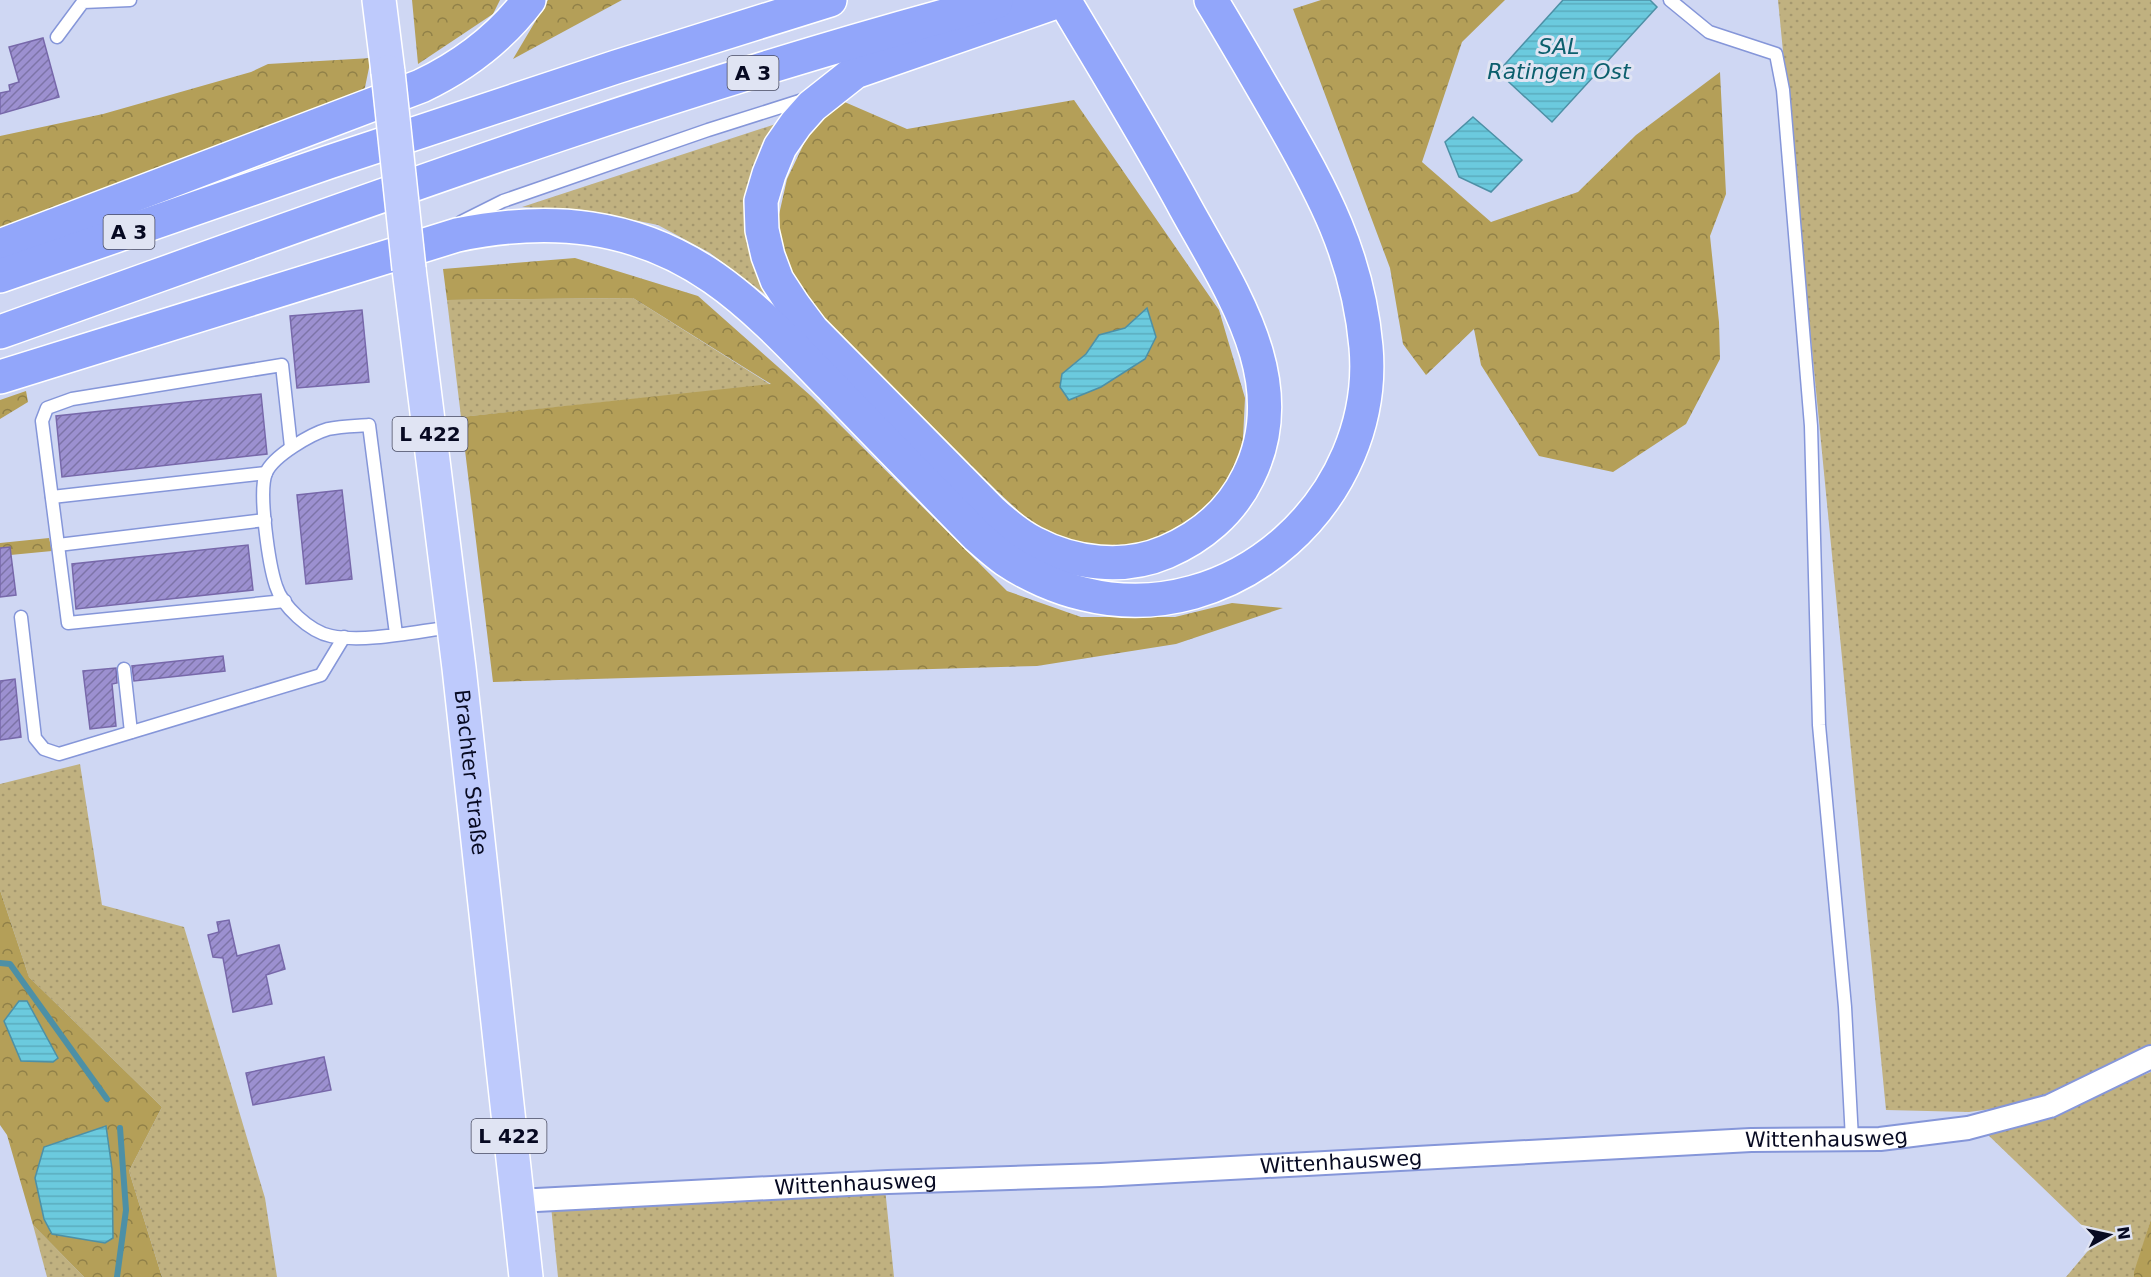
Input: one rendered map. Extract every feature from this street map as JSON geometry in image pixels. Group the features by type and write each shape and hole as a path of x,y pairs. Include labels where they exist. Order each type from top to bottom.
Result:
{"highway":[{"path":"0,246 421,86 478,51 502,31 529,0"},
{"name":"A 3","path":"0,276 362,151 616,67 830,0"},
{"name":"A 3","path":"0,332 345,209 636,109 919,22 1003,0"},
{"path":"1063,0 1172,183 1242,311 1259,361 1264,394 1261,444 1254,466 1243,488 1228,508 1193,539 1143,559 1123,562 1100,563 1066,555 1034,543 1005,523 982,503 812,330 777,280 762,230 761,201 768,174 780,147 812,106 855,72 1063,0"},
{"path":"0,377 407,260 458,235 495,227 534,224 589,227 654,245 715,278 774,328 977,536 1007,561 1043,580 1085,594 1149,599 1200,591 1228,579 1278,549 1312,516 1340,475 1360,423 1366,380 1366,350 1358,291 1334,218 1311,171 1219,14"}],"main road":[{"name":"L 422","path":"380,0 407,260"},
{"name":"Brachter Straße","path":"407,260 453,627 526,1277"}],"street":[{"name":"Wittenhausweg","path":"517,1201 888,1182 1101,1175 1751,1140 1880,1139 1978,1126 2050,1106 2151,1057"}],"lane":[{"path":"57,37 82,2 130,0"},
{"path":"1670,0 1709,32 1776,54 1783,90 1812,426 1819,725 1845,1006 1852,1139"},
{"path":"407,260 503,201 708,130 830,92"},
{"path":"285,601 68,623 42,421 47,408 72,399 282,365 291,447"},
{"path":"396,634 369,424 327,429 291,447 266,473 262,500 276,587 297,617 330,636 361,638 396,634 453,627"},
{"path":"52,497 266,473"},
{"path":"58,544 265,520"},
{"path":"21,617 35,738 44,749 59,754 321,675 344,637"},
{"path":"124,669 130,732"}],"shaded area":[{"path":"1778,0 2151,0 2151,1055 2013,1106 1969,1112 1886,1110"},
{"path":"785,121 753,173 770,298 710,253 658,225 584,210 522,207"},
{"path":"633,298 771,385 461,417 447,300"},
{"path":"80,764 102,905 184,927 265,1198 277,1277 162,1277 129,1171 162,1107 29,977 0,890 0,784"},
{"path":"2151,1072 2151,1219 2134,1277 2066,1277 2097,1240 1986,1133 2054,1110"},
{"path":"885,1188 894,1277 558,1277 551,1206"},
{"path":"33,1225 84,1277 47,1277"}],"green space":[{"path":"412,0 500,0 493,14 418,64"},
{"path":"548,0 622,0 513,59"},
{"path":"1321,0 1505,0 1462,42 1422,162 1491,222 1578,192 1636,135 1720,72 1726,194 1710,236 1719,322 1720,359 1686,424 1613,472 1539,456 1481,365 1474,329 1426,375 1403,344 1390,268 1293,9"},
{"path":"371,58 363,97 0,228 0,136 103,114 251,72 268,64"},
{"path":"840,100 907,129 1074,100 1219,310 1245,398 1242,459 1210,509 1178,533 1134,544 1092,547 1037,528 827,323 790,273 776,228 787,179 810,131"},
{"path":"575,258 698,296 811,396 1007,591 1081,617 1175,617 1232,603 1283,608 1176,644 1037,666 493,682 461,417 771,384 633,298 447,300 443,269"},
{"path":"26,391 28,402 0,419 0,400"},
{"path":"49,538 52,551 0,556 0,543"},
{"path":"0,890 29,977 162,1107 129,1171 162,1277 84,1277 33,1225 7,1135 0,1125"},
{"path":"2151,1219 2151,1277 2134,1277 2134,1272"}],"water":[{"name":"SAL Ratingen Ost","path":"1563,0 1650,0 1657,7 1552,122 1498,72"},
{"path":"1473,117 1522,160 1491,192 1459,177 1445,142"},
{"path":"1147,308 1156,337 1145,359 1101,387 1069,400 1060,387 1062,374 1086,354 1099,335 1125,328"},
{"path":"19,1001 27,1001 58,1058 53,1062 21,1061 4,1021"},
{"path":"106,1126 112,1169 113,1238 105,1243 52,1234 44,1219 35,1178 44,1147"}],"building":[{"path":"43,38 59,97 0,114 0,93 10,91 9,85 19,82 9,47"},
{"path":"362,310 369,382 297,388 290,316"},
{"path":"261,394 267,454 62,477 56,416"},
{"path":"342,490 352,579 306,584 297,495"},
{"path":"248,545 253,590 76,609 72,564"},
{"path":"10,547 16,595 0,597 0,548"},
{"path":"223,656 225,671 134,681 132,666"},
{"path":"116,668 117,683 112,684 116,726 90,729 83,671"},
{"path":"15,679 21,737 0,740 0,681"},
{"path":"229,920 237,956 279,945 285,969 266,975 272,1004 233,1012 223,958 213,957 208,935 219,932 217,922"},
{"path":"324,1057 331,1090 253,1105 246,1073"}],"waterway":[{"path":"0,963 10,964 107,1099"},
{"path":"117,1277 126,1210 120,1128"}]}
